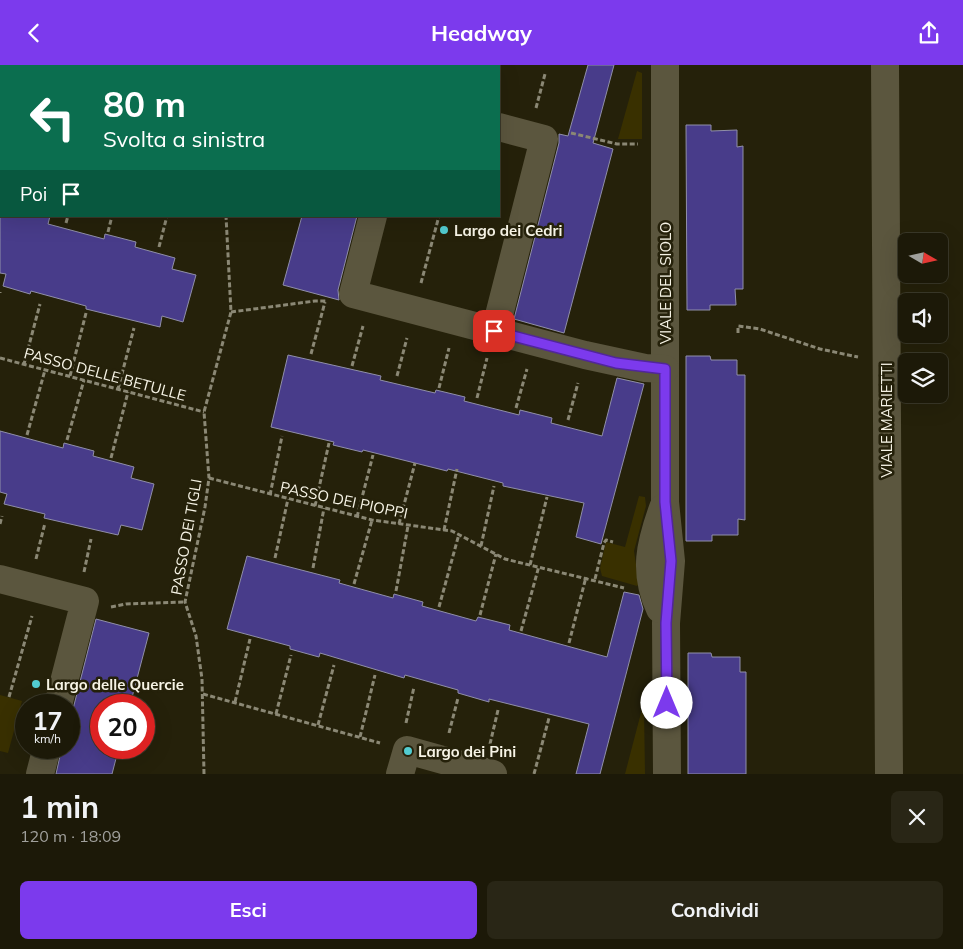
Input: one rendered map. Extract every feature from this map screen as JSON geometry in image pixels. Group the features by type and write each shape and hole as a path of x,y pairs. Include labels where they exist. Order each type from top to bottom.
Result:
{"street":[{"name":"VIALE DEL SIOLO","path":"665,65 665,502 651,542 649,564 654,597 666,623 667,774"},
{"name":"VIALE MARIETTI","path":"885,65 889,774"},
{"path":"494,331 536,137 500,127"},
{"path":"373,217 361,296 585,355 645,368 665,369"},
{"path":"0,579 85,601 61,694"},
{"path":"402,758 442,760 488,773"},
{"path":"40,774 44,759"}],"path":[{"path":"536,137 544,74"},
{"path":"536,137 555,129 617,144 646,143"},
{"path":"66,223 68,217"},
{"path":"108,232 112,217"},
{"path":"159,247 167,217"},
{"name":"PASSO DEI TIGLI","path":"204,774 202,693 196,636 185,602 205,507 209,478 204,411 231,312 226,217"},
{"path":"398,376 438,217"},
{"path":"231,312 325,301 342,301 361,296 352,366"},
{"path":"311,354 325,301"},
{"path":"24,364 40,304"},
{"path":"70,376 86,313"},
{"path":"439,388 457,321"},
{"path":"738,333 738,326 760,329 820,349 886,361"},
{"path":"118,389 134,328"},
{"path":"476,398 494,331"},
{"path":"516,408 534,342"},
{"path":"568,420 585,355"},
{"name":"PASSO DELLE BETULLE","path":"0,359 204,411"},
{"path":"27,435 45,370"},
{"path":"67,440 84,380"},
{"path":"111,458 128,392"},
{"path":"270,495 282,436"},
{"path":"315,506 329,443"},
{"path":"357,517 373,455"},
{"path":"399,524 415,463"},
{"path":"444,530 457,469"},
{"name":"PASSO DEI PIOPPI","path":"209,478 372,521 444,530 459,534 515,562 595,579 628,589"},
{"path":"481,546 494,486"},
{"path":"530,565 547,497"},
{"path":"275,558 288,499"},
{"path":"312,568 324,508"},
{"path":"0,524 2,516"},
{"path":"354,584 372,521"},
{"path":"10,697 34,588 45,523"},
{"path":"396,591 408,526"},
{"path":"439,607 459,534"},
{"path":"595,579 604,543 606,540 613,542"},
{"path":"480,615 496,554"},
{"path":"521,631 538,566"},
{"path":"569,643 586,577"},
{"path":"85,601 106,607 126,604 185,602"},
{"path":"235,702 250,639"},
{"path":"276,714 291,655"},
{"path":"318,725 334,665"},
{"path":"360,737 375,675"},
{"path":"202,693 360,737 402,758 414,687"},
{"path":"442,760 458,697"},
{"path":"488,773 498,710"},
{"path":"534,774 549,718"}],"shaded area":[{"path":"637,71 642,73 642,139 618,139"},
{"path":"639,496 645,497 646,506 634,551 639,584 637,586 602,576 600,568 606,542 625,547"},
{"path":"0,695 15,699 15,727 8,753 0,751"},
{"path":"642,709 644,710 645,774 625,774"}],"building":[{"path":"588,65 614,65 593,143 613,149 564,333 514,319 559,143 559,134 568,136"},
{"path":"686,125 711,125 711,131 737,130 737,147 743,146 743,289 735,289 736,305 710,305 710,310 687,310"},
{"path":"0,217 50,217 48,224 104,239 105,234 136,242 135,247 175,258 172,269 196,275 183,322 162,316 160,327 86,309 86,306 31,291 30,294 3,286 6,274 0,273"},
{"path":"302,217 357,217 338,290 339,300 283,285"},
{"path":"288,355 381,376 380,380 435,393 436,390 465,397 464,401 519,415 520,410 552,418 551,423 602,436 617,378 644,384 601,544 576,537 584,503 503,486 503,483 448,469 447,471 363,450 362,452 333,445 334,442 271,427"},
{"path":"686,356 710,356 711,360 737,360 737,375 745,375 745,520 738,519 738,535 712,535 712,541 686,541"},
{"path":"0,431 63,448 64,443 94,451 93,456 134,467 131,478 154,484 142,530 121,525 118,535 44,518 45,514 4,504 7,494 0,492"},
{"path":"247,556 340,580 339,583 393,598 394,594 423,602 422,606 476,621 478,617 510,625 509,630 607,657 624,592 639,595 643,609 600,774 576,774 589,724 489,699 489,702 458,693 458,690 405,675 404,678 320,653 319,657 290,649 290,646 227,629"},
{"path":"96,619 149,633 133,694 90,694 90,759 116,759 112,774 56,774 59,759 80,759 80,694 77,694"},
{"path":"688,653 711,653 712,657 740,657 740,672 746,672 746,774 688,774"}],"place":[{"name":"Largo dei Cedri","path":"444,230"},
{"name":"Largo delle Quercie","path":"36,684"},
{"name":"Largo dei Pini","path":"408,751"}],"route":[{"path":"494,331 616,363 665,369 665,502 671,561 666,623 667,703"}]}
